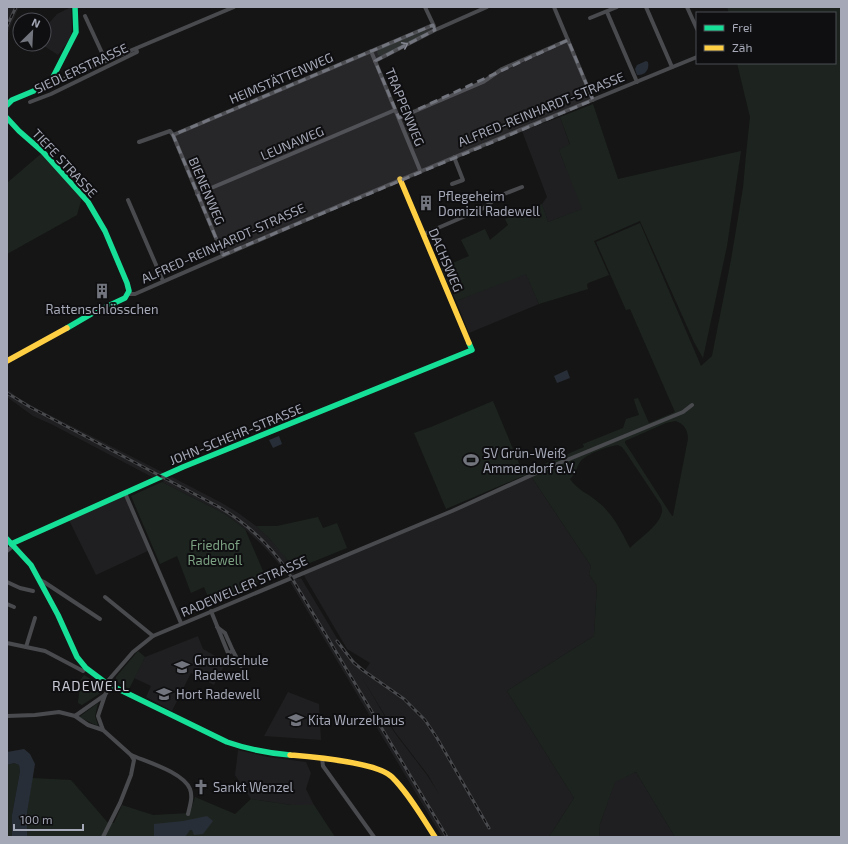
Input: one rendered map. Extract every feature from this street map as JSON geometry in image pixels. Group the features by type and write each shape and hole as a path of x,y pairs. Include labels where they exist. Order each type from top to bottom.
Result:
{"street":[{"path":"7,105 12,100 48,85 51,81 76,32 75,7"},
{"path":"51,81 61,80 234,7"},
{"path":"426,7 435,30"},
{"path":"375,61 435,30 487,7"},
{"path":"554,7 593,100"},
{"path":"590,18 617,7"},
{"path":"646,7 672,67"},
{"path":"688,7 696,27"},
{"path":"607,12 637,82"},
{"name":"SIEDLERSTRASSE","path":"86,16 103,55 107,55 125,47 129,52"},
{"name":"HEIMSTÄTTENWEG","path":"139,142 170,131 172,135 433,25"},
{"path":"399,118 483,82 502,69 568,40"},
{"name":"SIEDLERSTRASSE","path":"30,102 51,94 130,56 137,52 136,49"},
{"name":"TRAPPENWEG","path":"371,51 420,170"},
{"name":"ALFRED-REINHARDT-STRASSE","path":"7,361 97,311 125,298 129,294 135,294 223,254 420,170 696,57"},
{"name":"LEUNAWEG","path":"197,194 395,110"},
{"name":"TIEFE STRASSE","path":"7,118 43,152 88,202 105,231 127,283 129,294"},
{"name":"BIENENWEG","path":"172,135 223,254"},
{"name":"ALFRED-REINHARDT-STRASSE","path":"452,184 463,180 454,157"},
{"name":"DACHSWEG","path":"400,179 472,350"},
{"path":"424,234 484,208 499,196 522,186"},
{"path":"128,200 162,282"},
{"name":"JOHN-SCHEHR-STRASSE","path":"10,543 183,467 472,350"},
{"name":"RADEWELLER STRASSE","path":"105,695 108,684 133,652 153,636 452,511 545,469 683,412 692,405"},
{"path":"125,493 181,623"},
{"path":"7,551 10,543 31,565 58,615 77,657 86,668 108,684 226,742 272,753 361,764 387,773 396,780 435,837"},
{"path":"40,580 100,619"},
{"path":"7,582 20,588 33,591"},
{"path":"105,597 153,636"},
{"path":"7,604 14,607"},
{"path":"211,611 228,653 233,651 241,666"},
{"path":"26,648 35,618"},
{"path":"7,643 45,651 83,671 86,668"},
{"path":"74,716 105,695"},
{"path":"103,730 98,716 105,695"},
{"path":"7,716 59,712 74,716 88,725 103,730 131,755 134,760 131,775 117,811 104,835"},
{"path":"131,755 172,772 186,781 190,789 192,799 188,814"},
{"path":"322,758 323,766 374,837"}],"highlighted area":[{"path":"433,25 435,30 375,61 399,118 568,40 593,100 223,255 173,135"}],"shaded area":[{"path":"7,7 19,7 17,12 12,12 12,23 7,35"},
{"path":"71,7 72,29 70,39 58,55 52,51 52,20 57,14"},
{"path":"646,61 648,62 648,68 646,72 642,75 637,75 635,69 637,65"},
{"path":"560,117 570,145 559,150 583,209 548,222 542,204 547,197 522,131"},
{"path":"526,273 539,304 469,333 456,301"},
{"path":"567,370 570,378 557,383 554,376"},
{"path":"7,389 17,397 36,408 164,473 162,474 169,478 172,477 220,502 256,526 283,554 295,571 293,572 297,579 301,578 344,650 365,670 370,663 347,649 303,574 531,476 591,566 589,574 597,586 594,636 507,691 574,798 549,837 442,837 290,582 292,582 263,546 245,529 225,514 162,482 164,481 156,476 152,477 33,416 7,397","holes":["361,676 395,732 428,775 439,794 427,775 394,732"]},
{"path":"279,436 282,444 273,448 269,440"},
{"path":"125,493 150,550 96,575 68,518"},
{"name":"Grundschule Radewell","path":"198,636 203,649 226,662 214,685 191,673 172,711 146,697 151,686 134,678 145,657"},
{"name":"Kita Wurzelhaus","path":"288,692 319,704 321,740 264,736"},
{"path":"24,749 30,754 35,764 27,813 27,837 12,837 12,815 20,771 19,765 14,763 7,765 7,752"},
{"path":"238,750 268,757 306,762 311,773 306,789 314,805 291,805 251,799 235,775"},
{"path":"636,772 675,837 599,837 600,824 615,781"},
{"path":"207,816 213,821 203,834 194,835 192,830 190,830 185,837 154,837 154,824 183,821"}],"green space":[{"path":"727,7 841,7 841,837 675,837 636,772 615,782 600,824 599,837 549,837 574,798 507,691 594,636 597,586 589,574 591,566 531,476 525,479 523,476 446,509 414,433 493,401 523,473 584,447 583,444 623,428 626,419 639,415 634,399 638,398 649,423 675,412 630,309 626,310 596,242 640,223 701,366 712,356 731,260 743,188 750,117 737,64 836,64 836,12 729,12","holes":["675,421 681,423 685,427 688,439 672,516 625,441 666,423","618,445 622,447 661,505 662,510 662,514 656,524 630,548 608,512 594,499 576,486 570,479 574,475 580,462 587,456 609,447"]},
{"path":"430,29 383,56 378,55 377,52 380,49"},
{"path":"593,104 618,179 741,151 727,246 703,358 694,342 640,221 594,241 609,275 588,283 588,289 539,304 526,274 456,301 441,268 469,256 461,240 485,229 490,240 508,225 505,219 542,204 548,222 582,209 559,150 570,144 560,117"},
{"path":"42,153 82,197 77,215 7,254 7,183"},
{"name":"Friedhof Radewell","path":"162,482 225,514 245,529 266,578 211,604 204,587 191,593 177,556 160,564 131,496"},
{"path":"318,517 323,528 337,523 347,548 295,569 269,538 256,526 277,526"},
{"path":"138,651 145,657 129,689 116,681 116,677"},
{"path":"84,675 104,687 99,694 82,705 78,703 79,682"},
{"path":"98,703 95,716 98,726 79,717"},
{"path":"14,763 19,765 20,771 12,815 12,837 7,837 7,765"},
{"path":"32,778 71,780 108,823 114,823 122,805 153,815 190,813 195,797 235,814 251,799 291,805 314,805 335,837 27,837 27,813"}],"railway":[{"path":"7,26 16,7"},
{"path":"7,393 30,407 219,507 248,527 273,551 287,570 447,837"},
{"path":"337,641 354,663 404,699 425,720 489,828"}],"traffic: fast":[{"path":"7,105 12,100 48,85 51,81 76,32 75,7"},
{"path":"7,118 19,131 43,152 88,202 105,231 127,283 129,291 125,298 91,314 67,328"},
{"path":"11,544 183,467 472,350 469,343"},
{"path":"7,539 31,565 58,615 77,657 86,668 106,683 227,742 242,747 290,755"}],"traffic: slow":[{"path":"400,179 469,343"},
{"path":"7,361 67,328"},
{"path":"290,755 344,761 384,772 392,777 404,791 435,837"}],"place":[{"name":"Pflegeheim Domizil Radewell","path":"426,203"},
{"name":"Rattenschlösschen","path":"102,291"},
{"name":"SV Grün-Weiß Ammendorf e.V.","path":"471,460"},
{"name":"Grundschule Radewell","path":"182,667"},
{"name":"Hort Radewell","path":"164,694"},
{"name":"Kita Wurzelhaus","path":"296,720"},
{"name":"Sankt Wenzel","path":"201,787"}],"district":[{"name":"RADEWELL","path":"91,686"}]}
